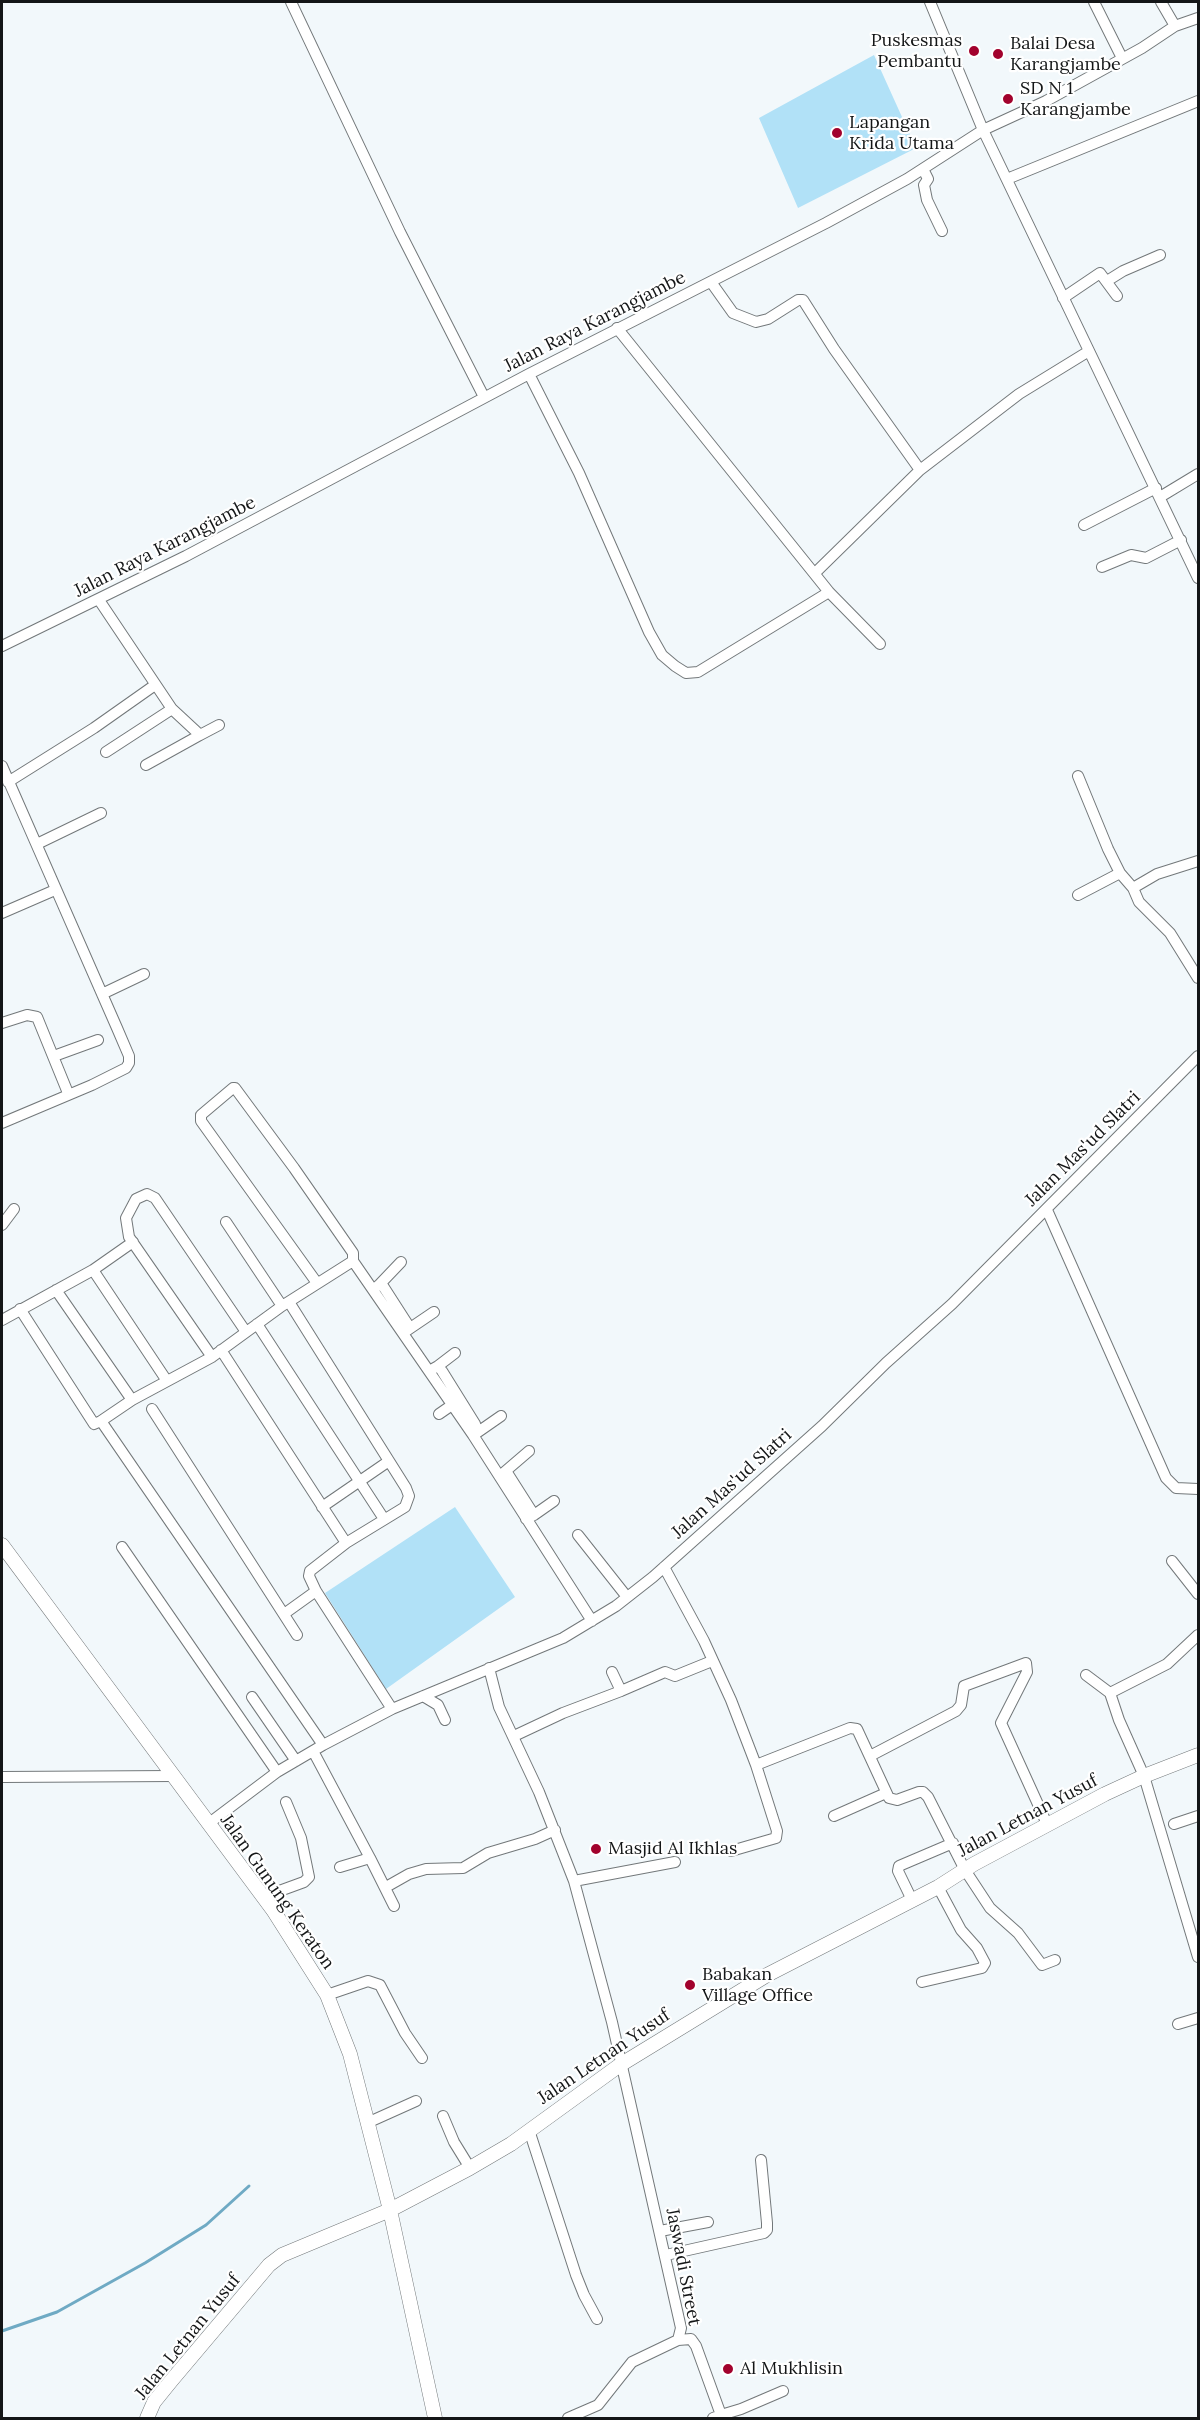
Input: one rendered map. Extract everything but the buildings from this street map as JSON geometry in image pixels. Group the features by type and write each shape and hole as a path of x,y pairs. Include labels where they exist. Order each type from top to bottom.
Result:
{"street":[{"path":"291,2 400,231 484,397"},
{"path":"930,2 983,130 1198,578"},
{"path":"1094,2 1122,58"},
{"path":"1161,2 1175,26"},
{"name":"Jalan Raya Karangjambe","path":"2,646 99,600 256,520 484,397 826,224 923,169 983,130 1046,101 1142,48 1175,26 1198,18"},
{"path":"1007,179 1073,154 1198,100"},
{"path":"923,169 927,178 924,185 927,200 942,231"},
{"path":"1107,281 1130,267 1160,255"},
{"path":"1063,298 1100,273 1117,296"},
{"path":"711,282 733,313 756,322 768,319 798,300 803,300 834,349 920,470"},
{"path":"617,328 830,592 880,644"},
{"path":"815,573 920,470 1019,394 1089,351"},
{"path":"529,374 579,472 645,624 662,655 675,666 686,673 698,672 830,592"},
{"path":"1084,525 1198,474"},
{"path":"1102,567 1131,555 1146,558 1181,540"},
{"path":"99,600 172,709 200,735"},
{"path":"8,782 94,728 155,685"},
{"path":"106,752 172,709"},
{"path":"146,765 219,725"},
{"path":"2,766 129,1056 126,1068 2,1123"},
{"path":"1078,776 1120,873 1133,888 1139,902 1170,933 1198,978"},
{"path":"37,844 101,813"},
{"path":"1133,888 1157,874 1198,861"},
{"path":"1078,895 1120,873"},
{"path":"2,913 55,890"},
{"path":"102,994 144,974"},
{"path":"2,1023 27,1015 37,1017 68,1093"},
{"path":"54,1056 98,1040"},
{"name":"Jalan Mas'ud Slatri","path":"208,1824 278,1772 318,1748 392,1709 563,1638 627,1597 664,1567 822,1426 886,1363 952,1304 1198,1056"},
{"path":"317,1283 201,1121 201,1115 233,1088 294,1168 353,1253 354,1261 377,1286 434,1369 472,1418 475,1433"},
{"path":"212,1357 127,1233 127,1213 136,1199 145,1194 151,1195 246,1332"},
{"path":"2,1226 15,1209"},
{"path":"1047,1210 1166,1478 1176,1488 1198,1489"},
{"path":"226,1222 286,1304 389,1461 409,1496 405,1507 346,1543 310,1571 310,1580 316,1591 392,1709"},
{"path":"2,1320 93,1270 133,1242"},
{"path":"20,1309 93,1424 212,1357 317,1283 354,1261"},
{"path":"377,1286 401,1262"},
{"path":"93,1270 167,1381"},
{"path":"56,1290 132,1400"},
{"path":"407,1330 434,1312"},
{"path":"257,1324 384,1519"},
{"path":"221,1350 346,1543"},
{"path":"434,1369 455,1353"},
{"path":"434,1369 452,1405 475,1433 530,1517 592,1621"},
{"path":"439,1414 452,1405"},
{"path":"152,1409 297,1635"},
{"path":"475,1433 501,1416"},
{"path":"101,1421 318,1748 394,1906"},
{"path":"502,1474 529,1451"},
{"path":"322,1507 389,1461"},
{"path":"530,1517 554,1502"},
{"path":"578,1535 627,1597"},
{"name":"Jalan Gunung Keraton","path":"2,1545 263,1897 327,1995 350,2054 390,2210 435,2418"},
{"path":"122,1547 278,1772"},
{"path":"1172,1561 1198,1594"},
{"path":"664,1567 687,1607 731,1700 777,1831 776,1838 731,1851"},
{"path":"284,1614 316,1591"},
{"path":"1110,1693 1167,1664 1198,1635"},
{"path":"514,1736 665,1671 675,1676 712,1660"},
{"path":"870,1756 956,1711 961,1705 964,1686 1026,1663 1027,1672 1001,1722 1047,1824"},
{"name":"Jaswadi Street","path":"489,1668 499,1707 555,1830 574,1881 609,2013 681,2328 678,2340 633,2362 604,2399 586,2415 568,2418"},
{"path":"612,1672 621,1690"},
{"path":"1086,1675 1110,1693 1116,1713 1144,1776 1198,1956"},
{"path":"423,1696 438,1705 445,1720"},
{"path":"252,1697 296,1761"},
{"path":"756,1766 850,1728 857,1729 886,1793 894,1800 916,1792 926,1795 965,1870 990,1908 1018,1933 1041,1964 1046,1965 1055,1960"},
{"name":"Jalan Letnan Yusuf","path":"147,2418 154,2402 171,2381 269,2265 282,2255 390,2210 470,2168 529,2130 620,2065 736,1992 938,1887 1047,1824 1144,1776 1198,1755"},
{"path":"2,1777 173,1776"},
{"path":"834,1816 886,1793"},
{"path":"263,1897 304,1882 309,1877 301,1838 286,1802"},
{"path":"1174,1824 1198,1816"},
{"path":"386,1887 409,1874 426,1869 463,1868 488,1853 535,1839 555,1830"},
{"path":"912,1900 898,1866 953,1844"},
{"path":"340,1868 370,1858"},
{"path":"574,1881 675,1862"},
{"path":"922,1982 982,1968 984,1963 976,1947 961,1930 938,1887"},
{"path":"327,1995 368,1981 380,1985 405,2033 422,2058"},
{"path":"1178,2024 1198,2018"},
{"path":"367,2123 416,2101"},
{"path":"443,2116 454,2142 470,2168"},
{"path":"529,2130 573,2266 584,2295 597,2319"},
{"path":"666,2255 764,2234 767,2230 767,2223 761,2160"},
{"path":"660,2231 708,2222"},
{"path":"678,2340 687,2338 694,2342 717,2416 741,2409 783,2391"}],"shaded area":[{"name":"Lapangan Krida Utama","path":"874,55 916,148 798,208 759,118"},
{"path":"455,1507 515,1597 386,1689 325,1593"}],"waterway":[{"path":"2,2331 57,2312 145,2263 206,2225 249,2186"}],"place":[{"name":"Puskesmas Pembantu","path":"974,51"},
{"name":"Balai Desa Karangjambe","path":"998,54"},
{"name":"SD N 1 Karangjambe","path":"1008,99"},
{"name":"Lapangan Krida Utama","path":"837,133"},
{"name":"Masjid Al Ikhlas","path":"596,1849"},
{"name":"Babakan Village Office","path":"690,1985"},
{"name":"Al Mukhlisin","path":"728,2369"}]}
